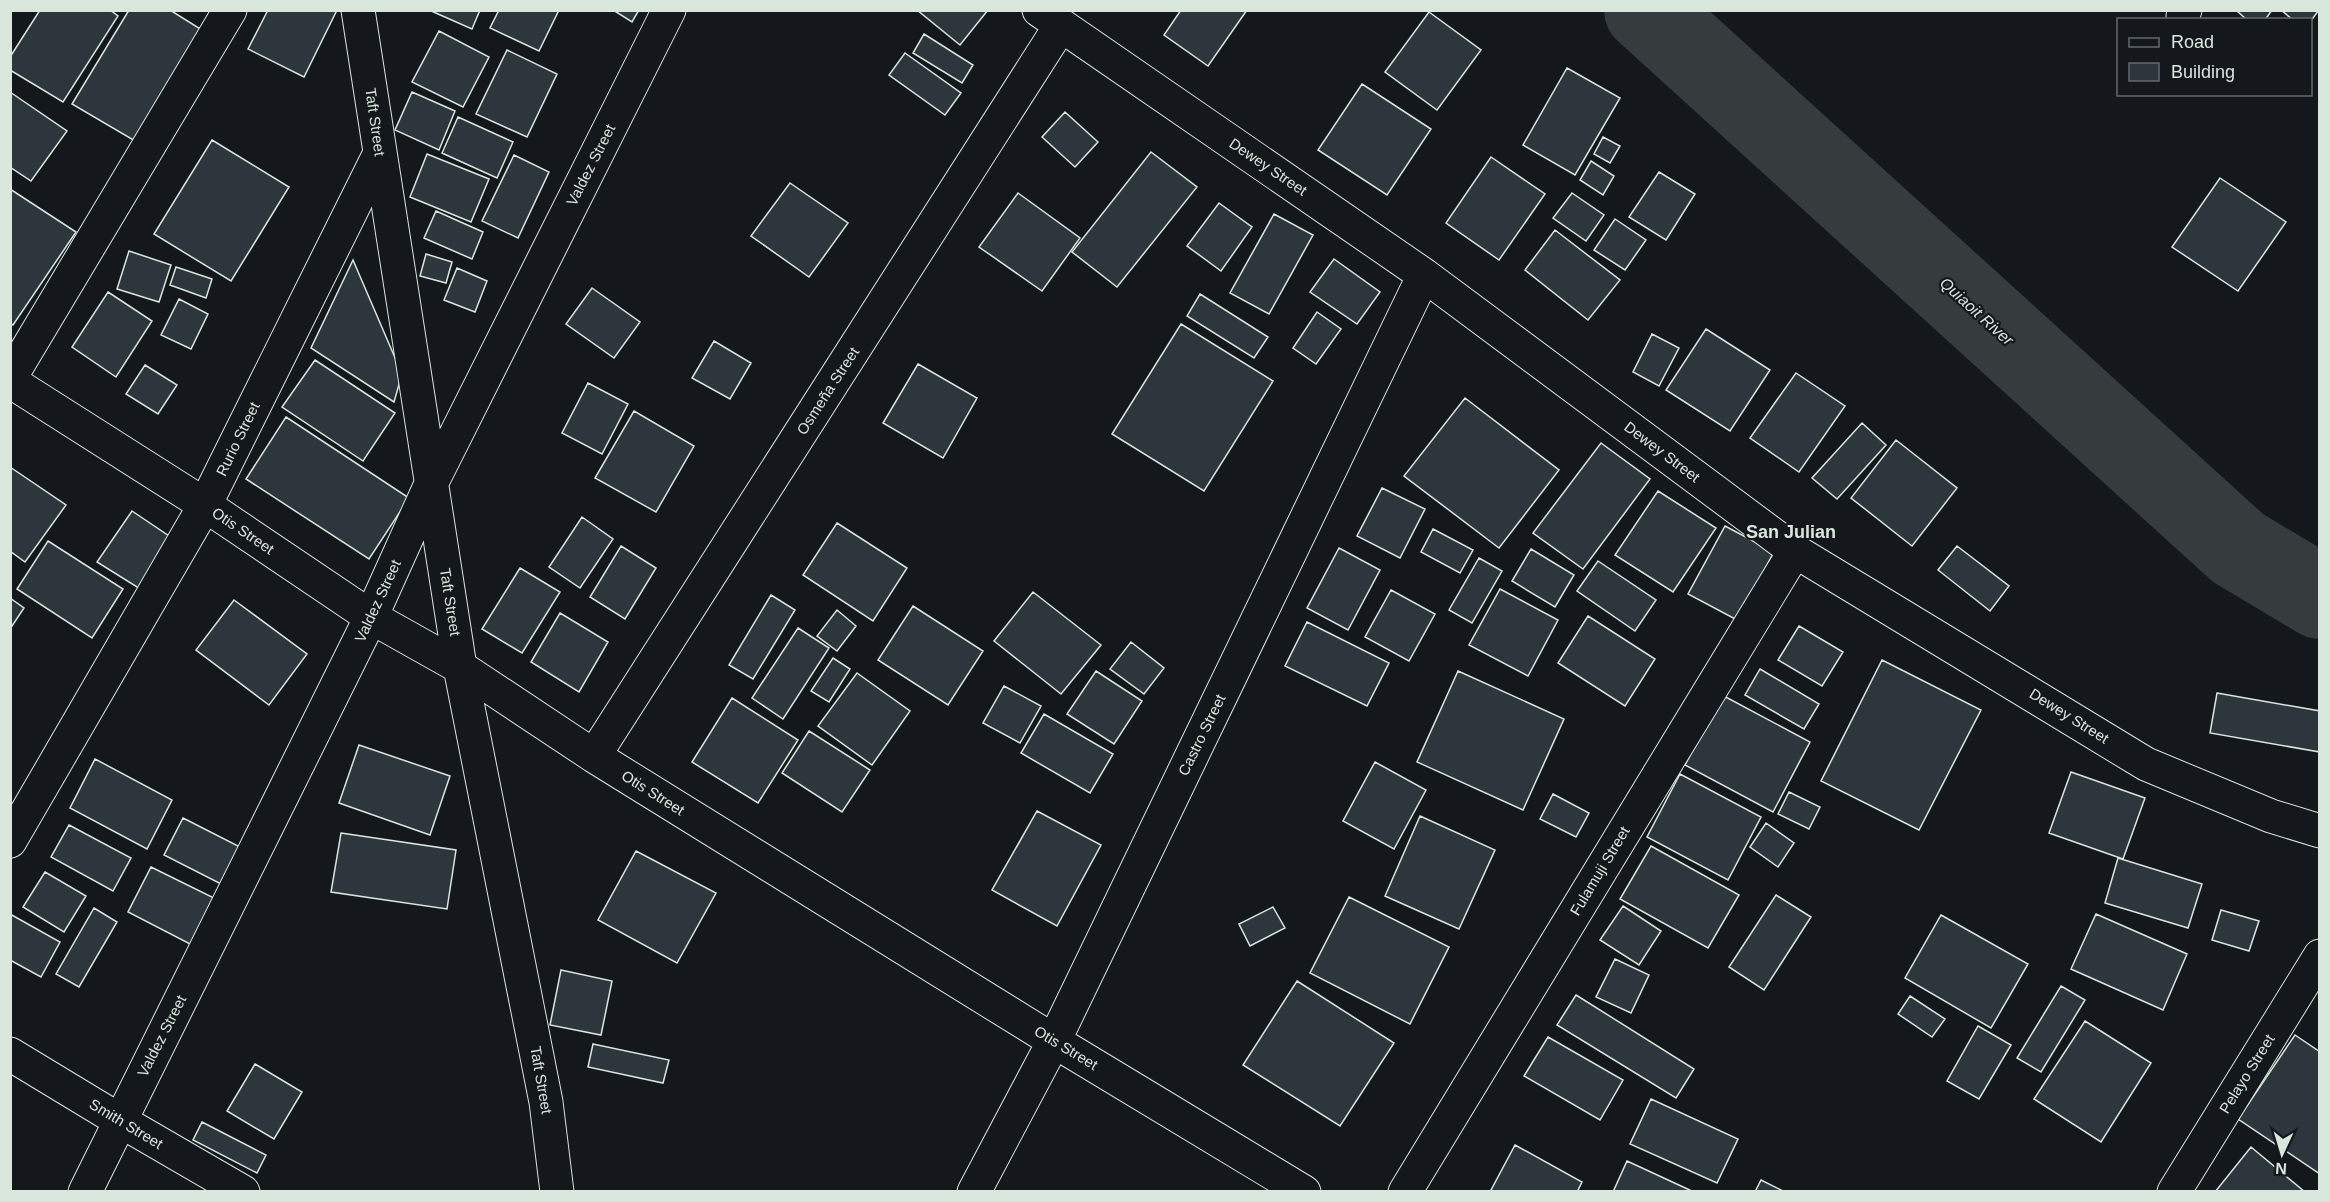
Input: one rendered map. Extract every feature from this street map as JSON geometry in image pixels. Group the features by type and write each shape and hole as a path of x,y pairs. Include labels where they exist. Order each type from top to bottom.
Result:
{"street":[{"path":"10,380 230,10"},
{"name":"Taft Street","path":"358,10 460,667 546,1102 557,1191"},
{"name":"Valdez Street","path":"85,1191 371,617 431,484 669,10"},
{"name":"Dewey Street","path":"1050,18 1424,275 1795,551 2146,764 2271,816 2319,831"},
{"name":"Osmeña Street","path":"594,756 1050,18"},
{"name":"Rurio Street","path":"10,841 205,505 379,155"},
{"name":"Castro Street","path":"974,1191 1054,1041 1424,275"},
{"name":"Otis Street","path":"10,380 205,505 371,617 460,667 594,756 1054,1041 1304,1191"},
{"name":"Fulamuji Street","path":"1405,1191 1795,551"},
{"name":"Pelayo Street","path":"2174,1191 2319,956"},
{"name":"Smith Street","path":"10,1054 243,1191"}],"building":[{"path":"40,10 110,10 118,16 63,102 10,70 10,57"},
{"path":"129,10 170,10 202,30 135,141 72,104"},
{"path":"268,10 337,10 304,77 248,49"},
{"path":"429,10 480,10 472,29"},
{"path":"499,10 559,10 539,51 490,28"},
{"path":"613,10 639,10 632,22"},
{"path":"917,10 988,10 960,45"},
{"path":"1181,10 1247,10 1208,66 1164,35"},
{"path":"2236,10 2272,10 2266,18 2245,18"},
{"path":"2281,10 2319,10 2312,19 2291,18"},
{"path":"1429,12 1481,50 1437,110 1385,72"},
{"path":"439,31 489,57 463,107 412,82"},
{"path":"924,34 973,65 962,83 913,53"},
{"path":"507,50 557,74 527,137 476,114"},
{"path":"905,53 961,93 945,115 889,75"},
{"path":"1567,68 1620,98 1575,175 1523,145"},
{"path":"1362,84 1431,129 1387,195 1318,150"},
{"path":"10,92 67,131 31,181 10,167"},
{"path":"412,92 455,111 439,150 395,130"},
{"path":"1065,112 1098,142 1075,167 1042,137"},
{"path":"458,117 513,142 497,178 442,153"},
{"path":"1603,137 1620,146 1610,163 1594,154"},
{"path":"212,140 289,187 231,281 154,234"},
{"path":"1151,152 1197,187 1117,287 1072,252"},
{"path":"427,154 489,179 471,222 410,197"},
{"path":"514,155 549,172 518,238 482,221"},
{"path":"1491,157 1545,194 1499,260 1446,223"},
{"path":"1591,161 1614,176 1603,195 1580,180"},
{"path":"1659,172 1695,194 1666,240 1629,217"},
{"path":"2220,178 2286,222 2238,291 2172,247"},
{"path":"790,183 848,223 809,277 751,236"},
{"path":"10,189 76,232 13,325 10,323"},
{"path":"1018,193 1080,238 1042,291 979,247"},
{"path":"1572,193 1604,215 1586,241 1553,218"},
{"path":"1219,203 1252,227 1221,271 1187,246"},
{"path":"436,211 483,232 472,259 424,238"},
{"path":"1274,214 1313,235 1269,314 1230,293"},
{"path":"1615,219 1646,240 1625,270 1594,250"},
{"path":"1555,230 1620,280 1588,320 1525,270"},
{"path":"129,251 171,265 159,302 117,289"},
{"path":"426,254 452,262 446,283 420,276"},
{"path":"1334,259 1380,292 1357,324 1310,292"},
{"path":"353,260 402,374 394,402 311,348"},
{"path":"176,267 212,279 206,298 170,285"},
{"path":"457,268 487,281 475,312 444,300"},
{"path":"592,288 640,322 614,358 566,324"},
{"path":"108,292 152,321 116,377 72,347"},
{"path":"1200,294 1268,337 1254,358 1187,316"},
{"path":"179,299 208,314 191,349 161,335"},
{"path":"1317,312 1341,329 1316,364 1293,348"},
{"path":"1181,324 1273,381 1204,491 1112,434"},
{"path":"1706,329 1770,370 1730,431 1666,390"},
{"path":"1652,334 1679,348 1659,386 1633,372"},
{"path":"714,341 751,363 730,399 692,378"},
{"path":"315,360 395,413 363,461 282,407"},
{"path":"918,364 977,398 943,458 883,423"},
{"path":"145,365 177,385 158,414 126,394"},
{"path":"1796,373 1845,406 1799,472 1750,438"},
{"path":"588,383 628,404 602,454 562,433"},
{"path":"1465,398 1559,470 1499,548 1404,476"},
{"path":"634,411 694,446 656,512 595,478"},
{"path":"286,417 409,498 369,559 246,479"},
{"path":"1862,423 1886,445 1837,499 1812,478"},
{"path":"1896,440 1957,488 1912,546 1851,498"},
{"path":"1601,443 1650,479 1583,569 1533,533"},
{"path":"10,467 66,505 25,562 10,551"},
{"path":"1382,488 1425,509 1400,558 1357,536"},
{"path":"1658,491 1716,528 1673,592 1615,555"},
{"path":"132,511 178,542 145,592 97,562"},
{"path":"582,517 613,539 580,588 549,567"},
{"path":"837,523 907,568 873,621 803,575"},
{"path":"1725,526 1774,552 1737,620 1688,594"},
{"path":"1433,529 1473,550 1460,573 1421,552"},
{"path":"48,541 123,589 92,638 17,589"},
{"path":"621,546 656,568 625,619 590,597"},
{"path":"1957,546 2009,586 1990,611 1938,570"},
{"path":"1339,548 1380,570 1348,630 1307,608"},
{"path":"1531,549 1574,575 1555,607 1512,581"},
{"path":"1479,558 1502,571 1472,623 1449,610"},
{"path":"1598,561 1656,600 1635,631 1577,591"},
{"path":"520,568 560,592 522,653 482,629"},
{"path":"1500,589 1558,620 1528,676 1469,645"},
{"path":"1391,590 1435,614 1409,661 1365,637"},
{"path":"1033,592 1101,645 1061,694 994,641"},
{"path":"771,595 795,610 753,679 729,665"},
{"path":"10,598 24,608 10,629"},
{"path":"234,600 307,654 269,705 196,650"},
{"path":"913,606 983,651 948,705 878,660"},
{"path":"837,610 856,626 837,651 817,636"},
{"path":"560,613 608,642 579,692 531,662"},
{"path":"1588,616 1655,659 1625,706 1558,663"},
{"path":"1307,622 1389,663 1367,706 1285,666"},
{"path":"1799,626 1843,652 1822,686 1778,660"},
{"path":"798,628 829,648 783,719 752,698"},
{"path":"1131,642 1164,668 1144,694 1110,669"},
{"path":"833,658 850,669 829,702 811,691"},
{"path":"1882,660 1981,710 1919,830 1821,781"},
{"path":"1760,669 1819,704 1804,729 1745,695"},
{"path":"1096,671 1142,701 1114,744 1067,714"},
{"path":"1458,671 1564,719 1523,810 1417,762"},
{"path":"857,673 910,711 872,765 818,726"},
{"path":"1004,686 1041,706 1020,743 983,723"},
{"path":"2217,693 2320,711 2320,752 2210,733"},
{"path":"1722,695 1810,742 1773,812 1685,765"},
{"path":"732,698 798,740 758,803 692,762"},
{"path":"1044,714 1113,754 1090,793 1021,753"},
{"path":"809,731 870,770 842,812 782,773"},
{"path":"359,745 450,776 430,835 339,803"},
{"path":"95,759 172,800 147,849 70,808"},
{"path":"1375,762 1426,790 1394,849 1343,821"},
{"path":"2071,772 2145,798 2123,859 2049,833"},
{"path":"1680,774 1761,817 1728,880 1647,837"},
{"path":"1789,792 1820,807 1809,829 1778,814"},
{"path":"1553,794 1589,813 1576,837 1540,819"},
{"path":"1037,811 1101,845 1057,926 992,890"},
{"path":"1420,816 1495,850 1459,929 1385,896"},
{"path":"183,818 244,849 225,886 164,855"},
{"path":"1766,823 1794,843 1778,867 1750,847"},
{"path":"69,825 131,858 113,891 51,857"},
{"path":"341,833 456,850 447,909 331,892"},
{"path":"1651,846 1739,895 1708,948 1620,899"},
{"path":"636,851 716,893 677,963 598,920"},
{"path":"2118,858 2202,884 2188,928 2105,903"},
{"path":"151,867 216,899 192,945 128,912"},
{"path":"45,872 86,896 64,932 23,907"},
{"path":"1776,895 1811,917 1764,990 1729,967"},
{"path":"1349,897 1449,947 1410,1024 1310,973"},
{"path":"1623,906 1661,931 1639,965 1600,940"},
{"path":"1273,907 1285,928 1250,946 1239,924"},
{"path":"94,908 117,922 79,987 56,974"},
{"path":"2221,910 2259,921 2249,951 2212,940"},
{"path":"10,914 60,942 41,977 10,960"},
{"path":"2096,914 2187,954 2163,1010 2071,969"},
{"path":"1941,915 2028,964 1991,1028 1905,978"},
{"path":"1615,959 1649,975 1631,1013 1596,997"},
{"path":"561,970 612,981 601,1035 550,1025"},
{"path":"1297,981 1394,1043 1340,1126 1243,1065"},
{"path":"2061,986 2085,1000 2041,1072 2017,1058"},
{"path":"1576,995 1694,1069 1676,1098 1557,1025"},
{"path":"1910,996 1945,1019 1932,1037 1898,1014"},
{"path":"2085,1021 2151,1063 2101,1142 2034,1099"},
{"path":"1978,1026 2011,1045 1979,1099 1947,1081"},
{"path":"2295,1035 2320,1052 2320,1174 2238,1119"},
{"path":"1548,1037 1623,1080 1600,1120 1524,1076"},
{"path":"593,1044 669,1060 663,1083 588,1067"},
{"path":"255,1064 302,1092 274,1139 227,1111"},
{"path":"1651,1099 1738,1139 1717,1183 1630,1144"},
{"path":"202,1122 266,1155 257,1173 193,1140"},
{"path":"1515,1145 1582,1182 1577,1192 1490,1192"},
{"path":"2251,1147 2305,1192 2215,1192"},
{"path":"1627,1161 1694,1192 1613,1192"},
{"path":"1761,1180 1785,1192 1755,1192"}],"waterway":[{"name":"Quiaoit River","path":"1646,10 2238,548 2320,597"}],"district":[{"name":"San Julian","path":"1791,532"}]}
